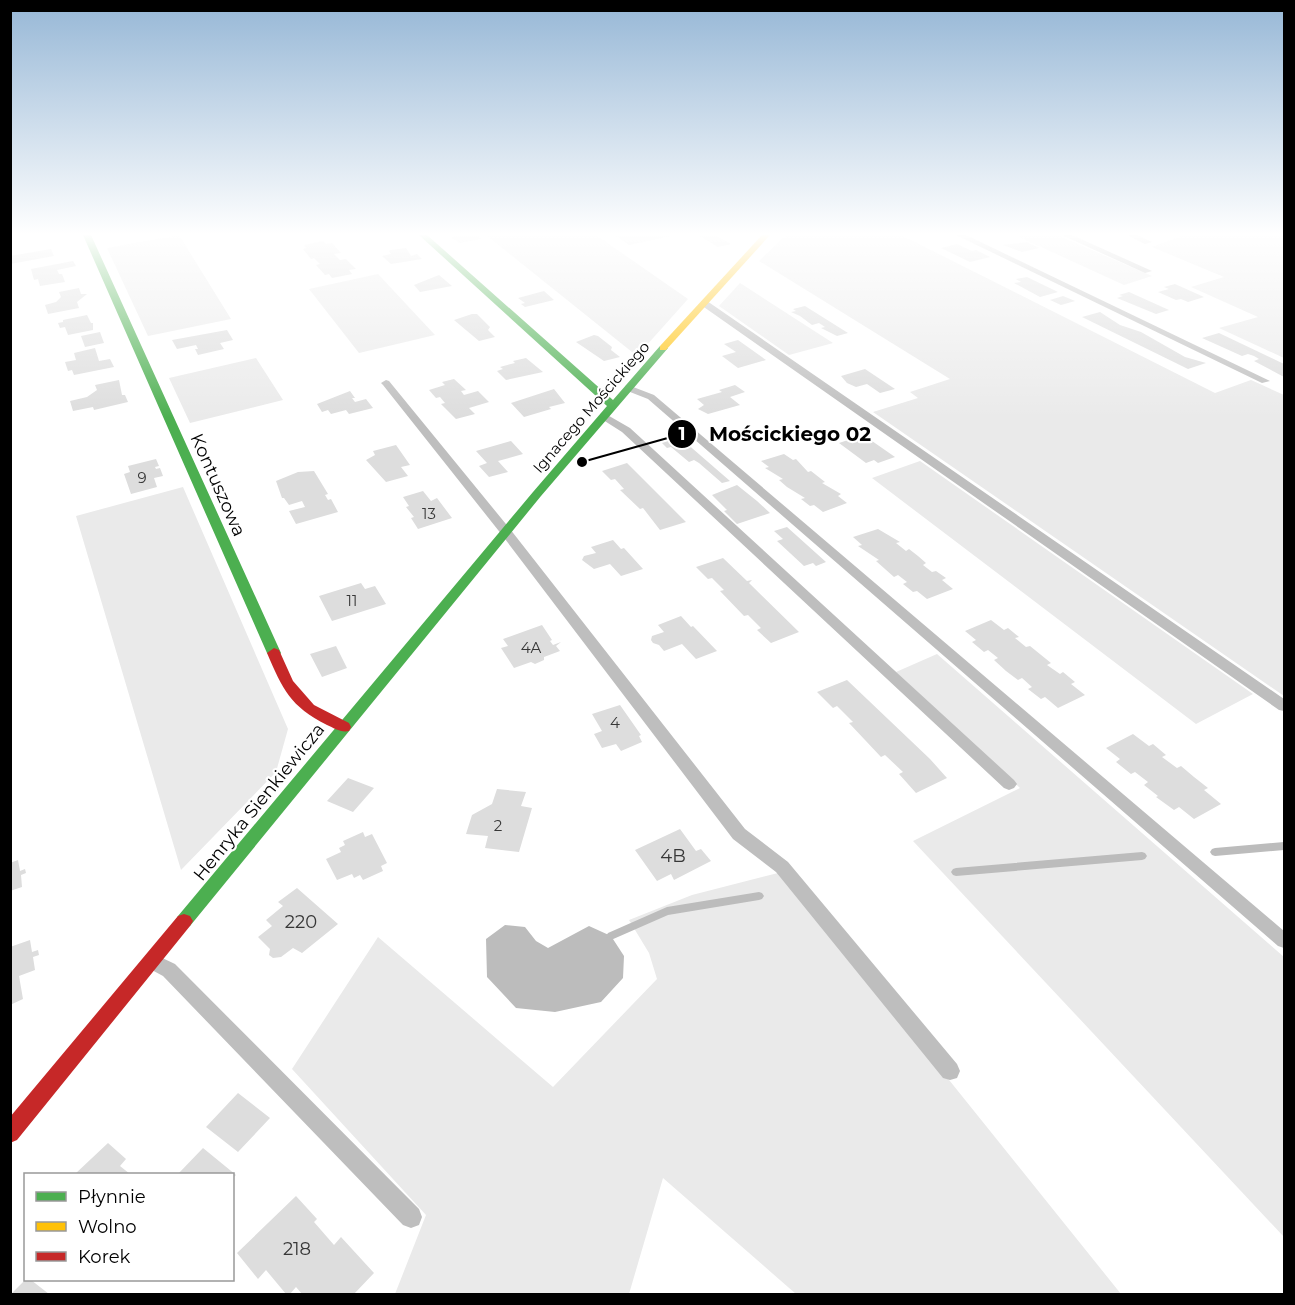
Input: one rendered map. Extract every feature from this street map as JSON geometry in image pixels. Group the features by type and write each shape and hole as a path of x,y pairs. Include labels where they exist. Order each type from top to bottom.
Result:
{"street":[{"name":"Kontuszowa","path":"114,296 287,684 309,709 344,727"},
{"path":"487,296 608,411"},
{"name":"Ignacego Mościckiego","path":"537,494 710,296"},
{"name":"Henryka Sienkiewicza","path":"10,1133 537,494"}],"lane":[{"path":"1087,296 1265,381"},
{"path":"704,303 1284,706"},
{"path":"386,383 506,532 739,834 782,867 950,1071"},
{"path":"628,388 651,397 1284,941"},
{"path":"608,411 1009,784"},
{"path":"151,961 169,970 411,1217"}],"shaded area":[{"path":"129,296 217,296 231,319 148,336"},
{"path":"314,296 398,296 435,335 359,353"},
{"path":"562,296 684,296 688,299 637,356"},
{"path":"728,296 760,296 833,343 789,355 719,306"},
{"path":"815,296 1022,296 1215,393 1251,380 1284,395 1284,696 873,412 918,398 910,392 950,379"},
{"path":"1211,296 1284,296 1284,358 1219,328 1258,317"},
{"path":"256,358 283,400 190,423 169,378"},
{"path":"920,461 1253,694 1196,724 872,478"},
{"path":"183,487 288,729 276,772 181,870 76,516"},
{"path":"937,654 1284,957 1284,1237 913,841 1020,788 896,672"},
{"path":"782,872 1121,1294 796,1294 663,1178 629,1294 395,1294 426,1215 292,1069 378,937 553,1087 657,979 649,953 629,920 692,895"},
{"path":"505,925 525,927 536,941 548,948 589,926 611,936 624,956 623,978 601,1002 555,1012 516,1008 487,977 486,939"}],"building":[{"path":"85,296 77,302 79,308 48,314 45,305 56,302 61,297"},
{"path":"549,296 554,300 525,307 521,304 525,303 518,298"},
{"path":"1063,296 1075,301 1061,305 1050,300"},
{"path":"1138,296 1169,310 1156,314 1117,298"},
{"path":"1167,296 1204,297 1188,302 1181,299 1176,300"},
{"path":"805,306 848,333 837,336 821,328 825,327 819,323 812,325 791,312 796,311 793,309"},
{"path":"1100,312 1120,325 1141,332 1185,357 1206,363 1188,369 1082,317"},
{"path":"477,314 490,327 488,330 495,337 479,341 454,320"},
{"path":"87,315 93,323 93,330 68,335 65,327 60,328 58,323 63,320"},
{"path":"227,330 233,340 220,343 224,349 198,355 196,345 177,349 172,340"},
{"path":"100,332 104,343 85,347 81,336"},
{"path":"1219,333 1284,364 1284,377 1254,361 1259,359 1254,356 1248,354 1242,356 1202,338"},
{"path":"594,335 612,347 611,350 620,357 604,361 576,342"},
{"path":"738,340 766,360 738,368 722,356 736,352 724,344"},
{"path":"95,348 99,361 110,359 114,367 74,375 72,370 68,371 65,362 76,360 74,353"},
{"path":"526,358 543,372 506,380 497,371 503,369 500,367 515,363 513,361"},
{"path":"865,369 895,389 880,393 867,384 856,387 847,383 841,376"},
{"path":"454,379 466,390 461,391 464,395 478,391 489,402 469,408 475,414 456,419 441,404 445,403 440,397 436,398 429,390 445,385 442,382"},
{"path":"119,380 122,395 125,395 128,402 94,410 93,407 73,411 70,401 87,397 97,390 95,385"},
{"path":"735,385 745,392 730,397 740,405 708,414 698,409 704,405 697,399 722,392 719,390"},
{"path":"554,389 565,403 549,407 551,409 524,417 511,403"},
{"path":"350,391 355,402 366,399 373,408 349,414 346,410 331,414 328,410 322,412 317,404"},
{"path":"863,435 895,457 878,463 874,460 866,463 839,443"},
{"path":"681,437 730,481 722,483 699,463 694,460 689,462 671,447 667,448 662,443"},
{"path":"511,441 523,454 498,461 508,472 489,477 479,466 487,463 476,451"},
{"path":"396,445 410,465 401,467 408,476 386,482 366,460 375,455 373,451"},
{"path":"784,454 793,460 796,459 808,472 811,471 825,482 822,483 841,494 838,496 847,503 823,512 801,499 805,498 787,487 779,480 783,479 765,468 769,467 761,461"},
{"path":"156,459 159,466 155,467 160,468 163,476 154,478 157,487 131,494 124,474 130,472 128,466"},
{"path":"627,463 686,522 660,530 643,508 640,509 620,490 624,489 615,479 611,480 602,471"},
{"path":"314,471 328,494 325,495 328,500 331,499 338,512 296,524 289,511 305,507 302,501 289,505 282,498 276,481 298,472"},
{"path":"737,485 770,513 737,524 712,495"},
{"path":"423,491 431,501 437,498 452,518 418,529 403,497"},
{"path":"787,527 826,562 816,566 813,563 804,566 777,541 783,539 774,531"},
{"path":"878,529 900,542 896,543 906,551 909,549 918,556 926,563 923,565 932,572 936,571 946,578 942,580 953,589 927,599 903,584 907,582 898,575 894,577 876,561 879,560 858,546 862,545 853,537"},
{"path":"613,540 621,549 624,548 643,569 621,576 610,564 594,569 582,560 584,556 596,553 591,547"},
{"path":"723,558 747,581 752,580 749,583 799,632 771,643 757,630 761,628 748,615 744,616 720,591 724,590 696,567"},
{"path":"361,583 365,589 375,586 386,604 332,621 319,596"},
{"path":"681,616 717,651 696,659 682,644 664,651 659,645 653,643 652,636 664,632 658,625"},
{"path":"991,620 1004,630 1008,628 1026,647 1030,646 1051,663 1047,665 1060,674 1063,672 1075,682 1071,684 1085,695 1058,708 1045,697 1041,699 1028,689 1032,687 1022,678 1018,680 1006,671 994,660 998,658 988,650 984,652 972,642 976,640 965,631"},
{"path":"542,625 553,645 561,642 556,646 560,651 544,657 544,660 535,664 531,662 514,668 501,648 508,646 503,639"},
{"path":"336,646 347,668 322,677 310,654"},
{"path":"847,680 947,778 916,793 899,774 903,772 885,755 881,757 849,723 853,722 837,706 833,708 817,692"},
{"path":"620,705 641,735 639,736 642,742 621,751 616,744 602,748 594,734 602,731 592,714"},
{"path":"1133,734 1149,746 1153,744 1166,755 1162,757 1177,768 1181,766 1208,788 1204,790 1221,804 1194,819 1179,807 1174,810 1156,797 1158,796 1144,785 1148,782 1135,772 1131,774 1116,762 1120,759 1106,748"},
{"path":"348,778 374,788 353,812 327,801"},
{"path":"497,789 526,792 521,806 532,808 519,852 485,848 488,836 466,834 472,815 492,804"},
{"path":"680,829 696,851 701,849 711,861 674,880 671,874 657,881 635,850"},
{"path":"363,832 365,837 372,834 387,863 381,866 383,871 363,880 360,875 354,878 352,874 337,880 326,859 341,852 339,848 345,845 343,841"},
{"path":"18,860 20,871 25,869 26,873 21,875 22,887 10,891 10,863"},
{"path":"297,888 338,924 302,953 293,948 281,957 273,958 269,955 270,949 258,937 272,926 266,920 283,906 278,902"},
{"path":"30,940 32,952 38,950 39,955 33,957 35,970 19,976 23,999 10,1005 10,947"},
{"path":"238,1093 270,1118 238,1152 206,1127"},
{"path":"108,1143 126,1159 120,1166 129,1173 76,1173"},
{"path":"203,1148 234,1173 179,1173"},
{"path":"296,1196 317,1219 314,1222 334,1245 341,1237 374,1273 354,1294 302,1294 296,1287 290,1294 286,1294 266,1270 258,1279 237,1253"},
{"path":"24,1281 32,1281 49,1294 11,1294"}],"waterway":[{"path":"1215,852 1284,846"},
{"path":"956,872 1142,856"},
{"path":"611,936 667,911 759,896"}],"traffic: fast":[{"path":"114,296 274,653"},
{"path":"491,296 612,405"},
{"path":"184,921 537,494 663,348"}],"traffic: slow":[{"path":"663,348 710,296"}],"traffic: jam":[{"path":"274,653 287,683 309,709 344,727"},
{"path":"10,1133 184,921"}],"place":[{"name":"Mościckiego 02","path":"582,462"}]}
